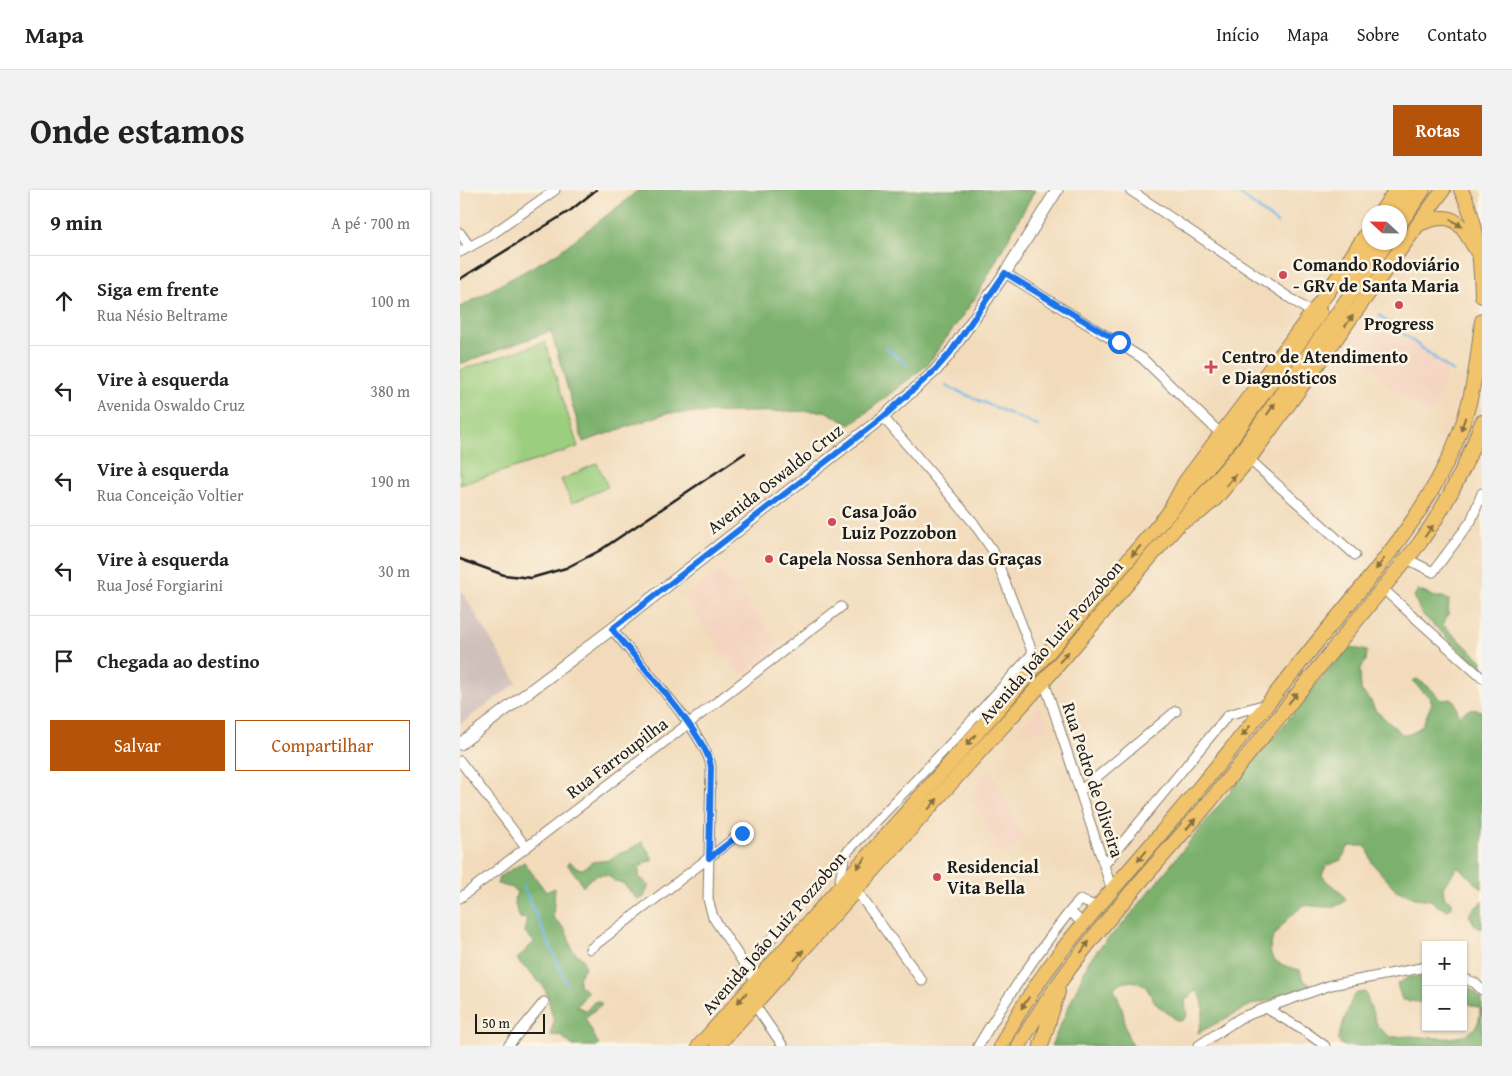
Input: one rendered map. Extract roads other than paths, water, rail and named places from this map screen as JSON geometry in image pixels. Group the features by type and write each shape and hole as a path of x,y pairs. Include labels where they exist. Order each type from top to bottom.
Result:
{"main road":[{"path":"1386,205 1396,190"},
{"path":"1396,205 1407,190"},
{"path":"1407,214 1423,190"},
{"path":"1181,522 1200,512 1215,499 1249,459 1443,190"},
{"path":"1461,190 1468,203 1475,225 1482,296"},
{"path":"1419,224 1435,218 1451,219 1462,226 1479,254"},
{"path":"1168,514 1185,482 1312,313 1362,241"},
{"name":"Avenida João Luiz Pozzobon","path":"699,1046 838,889 1035,659 1168,514 1231,439 1364,250"},
{"name":"Avenida João Luiz Pozzobon","path":"717,1046 1044,681 1243,449 1381,250"},
{"path":"1000,1046 1020,1010 1053,962 1098,906 1188,802 1398,540 1422,507 1445,466 1467,410 1482,321"},
{"path":"1019,1046 1034,1019 1063,976 1090,941 1207,804 1407,559 1438,516 1479,441 1482,422"},
{"path":"1041,1046 1063,976"}],"street":[{"path":"460,252 491,235 554,190"},
{"name":"Avenida Oswaldo Cruz","path":"460,744 612,629 883,417 935,370 950,353 1005,273 1057,190"},
{"path":"1130,190 1312,313"},
{"path":"460,233 470,246"},
{"path":"1005,273 1142,358 1221,434"},
{"path":"883,417 973,522 993,552 1035,659"},
{"path":"1249,459 1355,555"},
{"path":"1407,559 1433,572 1471,521 1482,493"},
{"path":"1382,588 1482,678"},
{"name":"Rua Farroupilha","path":"460,898 841,607"},
{"path":"612,629 688,724 708,754 710,760 708,899 710,909 713,917 756,982"},
{"name":"Rua Pedro de Oliveira","path":"1044,681 1112,890"},
{"path":"1104,865 1228,715 1268,703"},
{"path":"1080,791 1176,711"},
{"path":"460,761 526,847"},
{"path":"590,949 742,833"},
{"path":"856,890 922,981"},
{"path":"978,1046 1010,992 1042,946 1070,911 1080,900 1098,906"},
{"path":"1070,911 1083,924"},
{"path":"746,969 777,932"},
{"path":"1198,1046 1240,1018 1266,1008 1331,986 1422,968"},
{"path":"1467,980 1482,990"},
{"path":"508,1046 544,1002"},
{"path":"754,1004 783,1046"},
{"path":"1266,1008 1325,1046"}],"waterway":[{"path":"1235,190 1277,223"},
{"path":"1379,315 1453,372"},
{"path":"886,348 908,365"},
{"path":"946,386 1038,426"},
{"path":"523,886 567,984"}],"railway":[{"path":"460,279 571,210 596,190"},
{"path":"460,559 504,575 531,578 566,568 599,551 745,453"}],"place":[{"name":"Comando Rodoviário - GRv de Santa Maria","path":"1283,275"},
{"name":"Progress","path":"1399,305"},
{"name":"Centro de Atendimento e Diagnósticos","path":"1211,367"},
{"name":"Casa João Luiz Pozzobon","path":"832,522"},
{"name":"Capela Nossa Senhora das Graças","path":"769,559"},
{"name":"Residencial Vita Bella","path":"937,877"}]}
